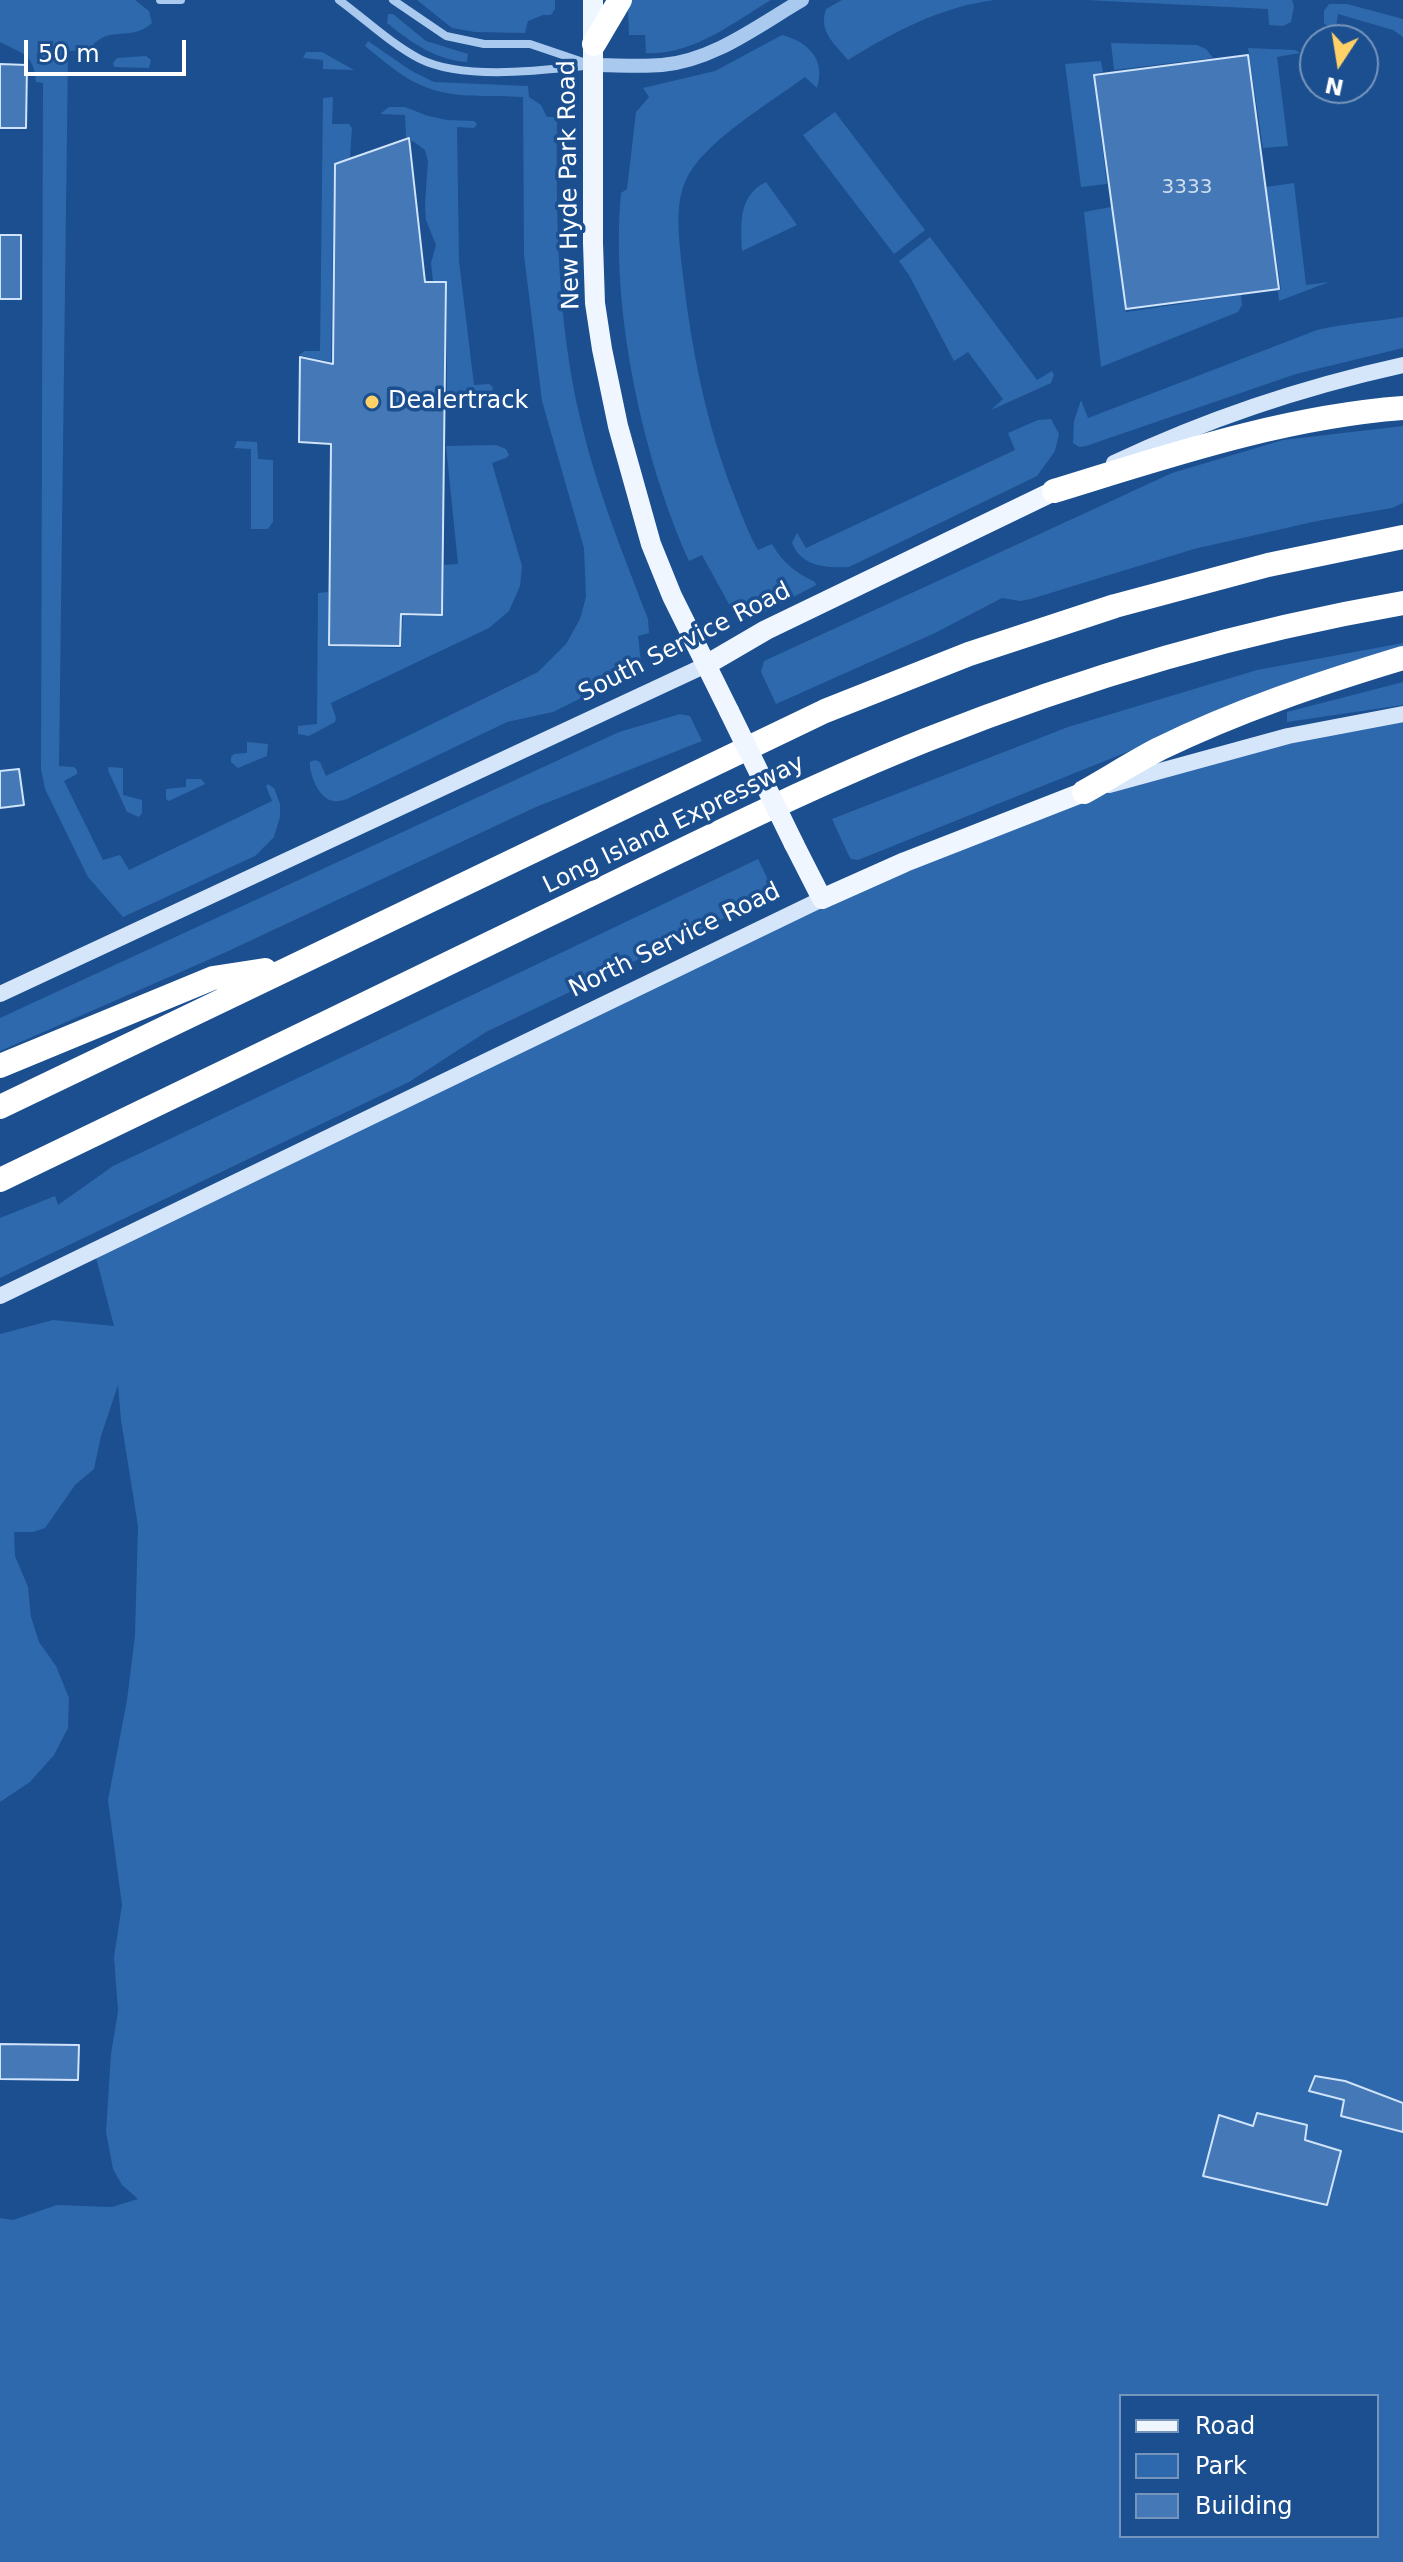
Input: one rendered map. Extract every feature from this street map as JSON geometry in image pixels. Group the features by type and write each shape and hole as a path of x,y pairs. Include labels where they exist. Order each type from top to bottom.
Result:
{"highway":[{"path":"594,55 620,0"},
{"path":"1054,491 1274,428 1340,415 1403,408"},
{"name":"Long Island Expressway","path":"0,1107 825,711 1041,629 1192,584 1283,561 1403,537"},
{"name":"Long Island Expressway","path":"0,1180 781,803 926,740 1072,686 1150,662 1303,622 1403,603"},
{"path":"1084,792 1158,750 1202,730 1298,692 1403,658"},
{"path":"0,1066 213,978 292,965"}],"main road":[{"name":"New Hyde Park Road","path":"593,0 595,303 618,426 651,544 672,596 822,899"},
{"name":"South Service Road","path":"0,994 706,665 766,630 1158,442 1319,384 1403,365"},
{"name":"North Service Road","path":"0,1296 822,899 905,862 1084,792 1288,736 1403,714"}],"street":[{"path":"160,0 181,0"},
{"path":"339,0 419,58 445,68 529,72 594,55"},
{"path":"393,0 446,36 471,42 530,44 663,65 693,58 721,46 802,0"}],"green space":[{"path":"0,0 135,0 149,11 152,23 136,32 103,37 89,50 68,51 59,766 74,767 77,774 64,781 103,860 120,855 129,870 272,801 266,786 268,784 274,788 280,804 274,837 255,856 123,917 88,877 45,789 41,769 43,83 36,82 33,66 26,56 0,42"},
{"path":"417,0 555,0 555,9 551,15 528,21 525,33 475,32 452,28"},
{"path":"632,0 771,0 696,43 680,49 646,53 645,35 629,35 628,11"},
{"path":"842,0 995,0 938,14 848,60 829,37 824,24 826,9"},
{"path":"1086,0 1292,0 1294,6 1291,22 1283,26 1269,25 1268,9"},
{"path":"1329,4 1347,4 1403,19 1403,37 1379,24 1338,14 1336,24 1325,24 1324,11"},
{"path":"388,14 393,14 426,41 468,54 467,62 445,58 414,43 387,23"},
{"path":"782,35 800,42 813,54 819,69 817,88 805,77 726,135 698,161 680,197 680,251 691,332 701,387 724,468 758,550 772,544 790,567 816,585 759,615 736,617 702,555 689,561 672,520 644,429 633,381 620,284 621,193 627,189 636,112 649,97 643,88 715,71"},
{"path":"368,41 410,70 434,82 528,86 529,97 541,105 547,117 557,117 560,271 573,384 595,472 648,619 649,633 638,636 641,663 635,671 553,712 507,722 347,799 335,801 319,791 310,762 320,762 326,776 538,672 566,644 580,619 586,597 584,548 542,401 524,255 523,97 463,95 428,88 387,64 365,46"},
{"path":"1111,43 1197,45 1206,49 1213,58 1114,70"},
{"path":"1248,48 1295,50 1299,53 1277,57 1288,146 1263,148"},
{"path":"306,52 322,52 354,70 323,69 323,60 303,58"},
{"path":"146,56 151,60 149,68 114,67 117,58"},
{"path":"1101,61 1103,72 1093,74 1107,184 1081,187 1065,64"},
{"path":"333,97 332,124 349,124 352,128 350,158 334,164 331,362 299,355 305,351 320,351 323,98"},
{"path":"389,107 405,107 428,116 474,121 477,124 474,128 457,127 459,261 474,385 489,384 493,387 491,396 480,401 447,394 447,282 433,281 431,263 436,245 426,220 425,205 428,161 425,150 406,137 405,115 380,114"},
{"path":"835,112 925,230 894,254 803,135"},
{"path":"766,182 797,225 742,251 743,211 750,195"},
{"path":"1294,183 1306,285 1329,282 1279,301 1278,291 1281,289 1266,187"},
{"path":"1111,207 1126,312 1241,295 1242,305 1238,312 1101,367 1084,212"},
{"path":"930,237 1037,380 1052,371 1051,383 991,410 1003,399 968,352 954,361 899,261"},
{"path":"1403,317 1403,348 1296,374 1086,446 1079,447 1073,443 1074,421 1081,400 1088,418 1317,330"},
{"path":"1051,419 1059,434 1055,451 1037,476 849,567 823,566 808,561 792,543 797,533 806,548 1015,450 1008,433 1038,420"},
{"path":"1403,426 1403,503 1392,508 1317,521 1194,549 1031,599 1002,598 935,633 776,704 761,672 764,661 1172,473 1283,440"},
{"path":"237,441 257,442 258,459 273,460 273,522 268,529 251,529 251,449 234,448"},
{"path":"496,445 506,449 509,455 492,463 522,566 520,586 509,611 489,628 331,703 335,722 309,736 298,734 298,726 317,724 318,593 328,592 328,646 401,648 403,616 443,615 444,565 458,564 446,446"},
{"path":"1403,643 1403,652 1187,728 858,860 851,859 832,819 1068,727 1257,670"},
{"path":"1403,682 1403,705 1287,722 1287,712"},
{"path":"680,714 690,716 702,741 536,807 224,953 0,1051 0,1018 619,732"},
{"path":"1403,714 1403,2562 0,2562 0,2218 13,2220 57,2205 112,2207 138,2199 122,2185 113,2169 106,2132 111,2054 118,2011 114,1957 122,1905 108,1800 127,1700 135,1635 138,1526 118,1385 94,1469 75,1485 45,1528 33,1532 14,1532 15,1556 28,1587 31,1617 39,1642 56,1666 69,1698 68,1728 54,1755 30,1782 0,1802 0,1334 53,1320 114,1326 94,1250 822,899 1084,792"},
{"path":"247,742 268,744 267,756 238,768 231,762 231,757 247,753"},
{"path":"109,767 123,768 123,795 142,800 139,817 127,812"},
{"path":"186,779 201,779 205,784 169,801 166,799 166,789 186,787"},
{"path":"758,859 775,894 486,1032 409,1082 0,1278 0,1218 55,1196 58,1205 113,1166"}],"building":[{"path":"1248,55 1279,289 1126,309 1094,75"},
{"path":"0,64 27,65 26,128 0,128"},
{"name":"Dealertrack","path":"409,138 425,282 446,282 442,615 401,614 400,646 329,645 331,444 299,442 300,357 333,364 335,164"},
{"path":"0,235 21,235 21,299 0,299"},
{"path":"19,769 24,805 0,808 0,771"},
{"path":"0,2044 79,2045 78,2080 0,2079"},
{"path":"1315,2076 1345,2081 1403,2103 1403,2132 1341,2116 1344,2100 1309,2091"},
{"path":"1257,2113 1307,2125 1305,2140 1341,2151 1327,2205 1203,2176 1219,2115 1253,2126"}],"place":[{"name":"Dealertrack","path":"372,402"}]}
